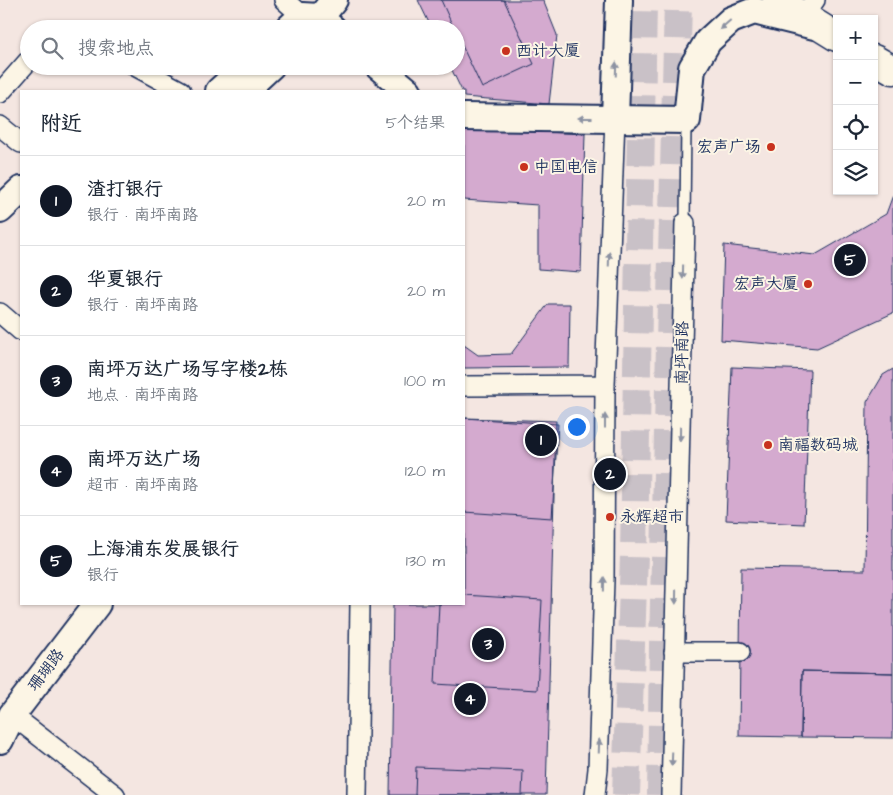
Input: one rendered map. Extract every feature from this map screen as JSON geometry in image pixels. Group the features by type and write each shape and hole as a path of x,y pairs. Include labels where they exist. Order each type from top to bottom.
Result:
{"main road":[{"path":"777,0 812,16"},
{"path":"876,60 893,70"}],"street":[{"path":"595,795 598,769 604,580 605,385 619,0"},
{"name":"南坪南路","path":"686,120 692,68 708,41 731,20 754,12 812,16"},
{"path":"0,93 20,70"},
{"path":"152,75 179,90"},
{"path":"220,90 236,75"},
{"path":"245,90 261,75"},
{"path":"389,75 407,90"},
{"path":"465,117 686,120"},
{"path":"0,126 20,142"},
{"path":"0,210 20,191"},
{"name":"南坪南路","path":"670,795 684,223"},
{"path":"0,313 20,330"},
{"path":"465,386 605,385"},
{"name":"珊瑚路","path":"0,740 6,720 96,605"},
{"path":"357,795 360,605"},
{"path":"674,652 740,652"},
{"path":"6,720 115,795"}],"lane":[{"name":"南坪南路","path":"684,223 686,120"}],"building":[{"name":"西计大厦","path":"418,0 543,0 557,35 549,104 465,97 465,90 462,90 454,75 465,75 465,20 428,20"},
{"path":"441,0 504,0 534,64 482,88 465,52 465,20 450,20"},
{"name":"中国电信","path":"465,128 585,134 581,272 538,269 538,205 465,200"},
{"name":"宏声大厦","path":"893,195 893,313 817,348 721,340 724,245 815,255 886,214"},
{"path":"548,304 570,304 569,367 465,368 465,346 478,355 511,354"},
{"name":"南福数码城","path":"732,367 810,370 804,524 726,520"},
{"path":"893,369 893,673 802,671 801,737 739,736 741,568 865,570 867,402 883,375"},
{"path":"465,418 556,421 546,795 390,795 393,605 465,605"},
{"path":"465,418 558,424 552,518 465,512"},
{"path":"465,595 542,600 537,690 435,684 439,605 465,605"},
{"path":"802,671 893,673 893,738 801,737"},
{"path":"416,767 523,771 522,795 415,795"}],"tunnel":[{"path":"626,795 634,555 643,0"},
{"path":"661,795 678,0"}],"place":[{"name":"西计大厦","path":"506,51"},
{"name":"宏声广场","path":"771,147"},
{"name":"中国电信","path":"524,167"},
{"name":"上海浦东发展银行","path":"850,260"},
{"name":"宏声大厦","path":"808,284"},
{"name":"渣打银行","path":"541,440"},
{"name":"南福数码城","path":"768,445"},
{"name":"华夏银行","path":"610,474"},
{"name":"永辉超市","path":"610,517"},
{"name":"南坪万达广场写字楼2栋","path":"488,644"},
{"name":"南坪万达广场","path":"470,699"}]}
